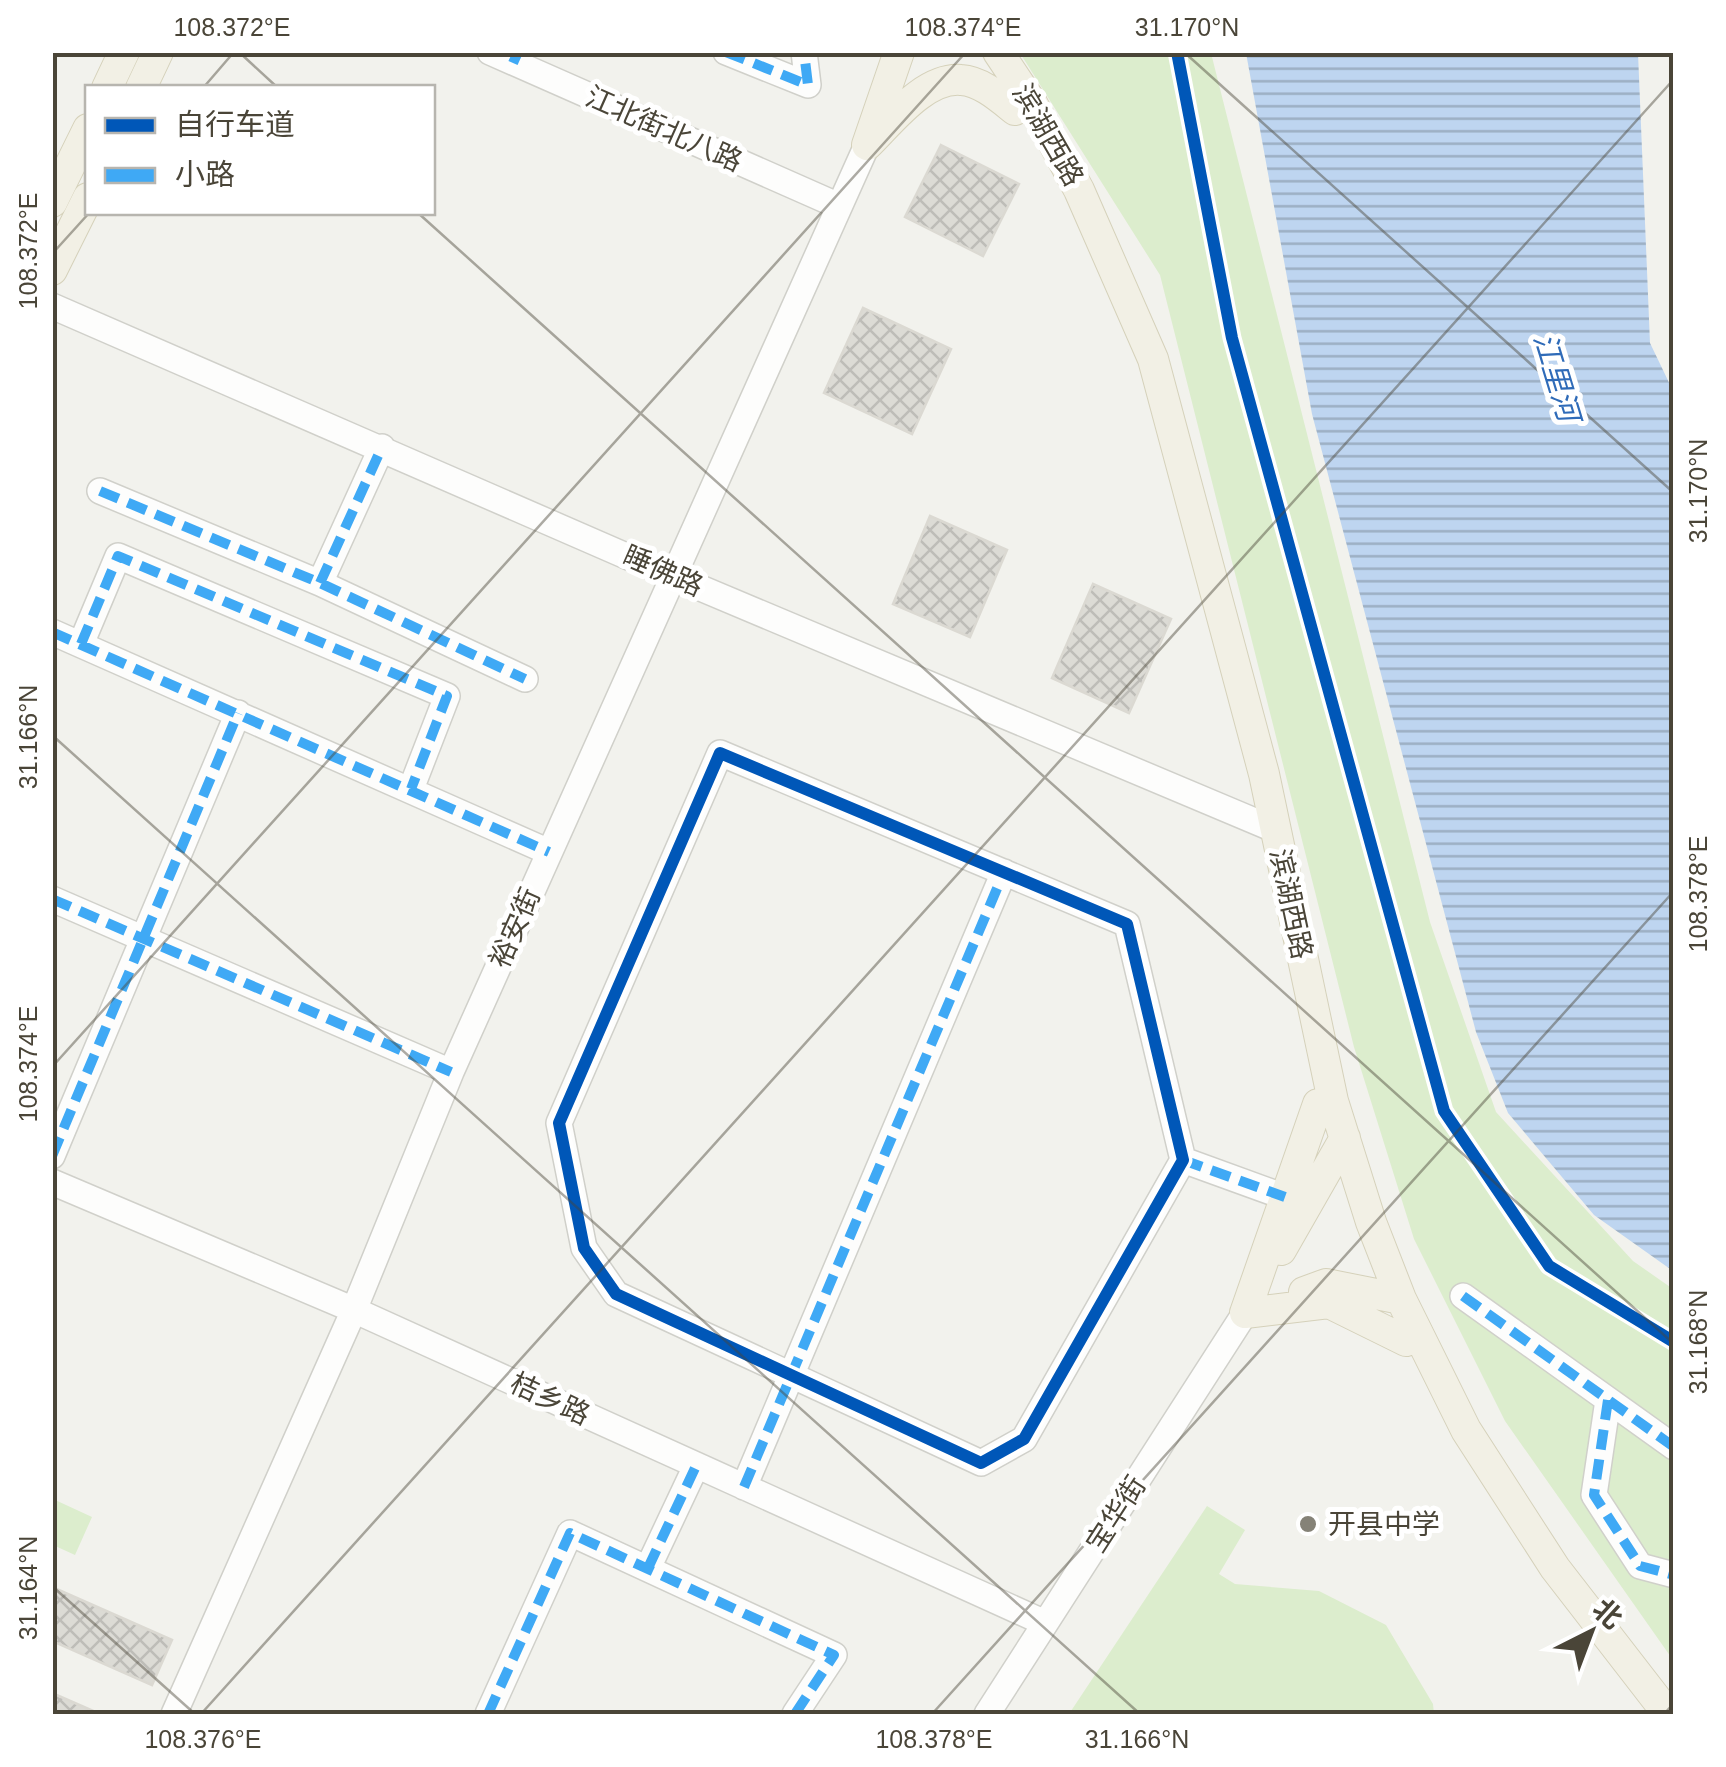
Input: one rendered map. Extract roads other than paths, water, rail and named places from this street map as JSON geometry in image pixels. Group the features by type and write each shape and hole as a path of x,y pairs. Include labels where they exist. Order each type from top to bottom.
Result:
{"main road":[{"path":"109,85 124,52"},
{"path":"142,85 158,52"},
{"path":"866,146 899,52"},
{"name":"滨湖西路","path":"978,52 1064,196 1139,364 1250,777 1267,827 1372,1274 1392,1297 1466,1430 1554,1568 1668,1714"},
{"name":"滨湖西路","path":"998,52 1032,103 1079,190 1154,360 1264,774 1267,827 1318,1104 1340,1147"},
{"path":"866,146 920,94 940,84 961,80 988,89 1016,110"},
{"path":"52,202 85,135"},
{"path":"52,270 85,204"},
{"path":"1244,1313 1318,1104"},
{"path":"1244,1313 1340,1147"},
{"path":"1244,1313 1326,1284 1392,1297"},
{"name":"滨湖西路","path":"1392,1297 1406,1342 1452,1437 1542,1577 1646,1714"},
{"path":"1244,1313 1329,1303 1406,1342"}],"street":[{"path":"726,52 808,85 804,52"},
{"name":"江北街北八路","path":"507,56 839,206"},
{"name":"裕安街","path":"174,1714 354,1310 451,1072 866,146"},
{"name":"睡佛路","path":"52,306 672,576 1267,827"},
{"path":"320,583 382,447"},
{"path":"100,491 320,583 525,679"},
{"path":"81,644 118,556 447,696 411,788"},
{"path":"52,632 549,852"},
{"path":"52,1156 238,713"},
{"path":"720,753 1004,872 1127,924 1183,1160 1024,1439 981,1463 616,1294 584,1248 559,1123 720,753"},
{"path":"744,1487 1004,872"},
{"path":"52,899 451,1072"},
{"path":"1183,1160 1285,1198"},
{"name":"桔乡路","path":"52,1182 354,1310 1046,1623"},
{"path":"1463,1296 1674,1447"},
{"name":"宝华街","path":"987,1714 1244,1313"},
{"path":"1608,1400 1594,1496 1640,1566 1674,1575"},
{"path":"648,1568 696,1466"},
{"path":"488,1714 570,1533 834,1655 794,1714"}],"water":[{"name":"江里河","path":"1246,53 1638,53 1650,343 1674,393 1673,1271 1594,1215 1508,1113 1476,1032 1312,414"}],"place":[{"name":"开县中学","path":"1308,1524"}]}
